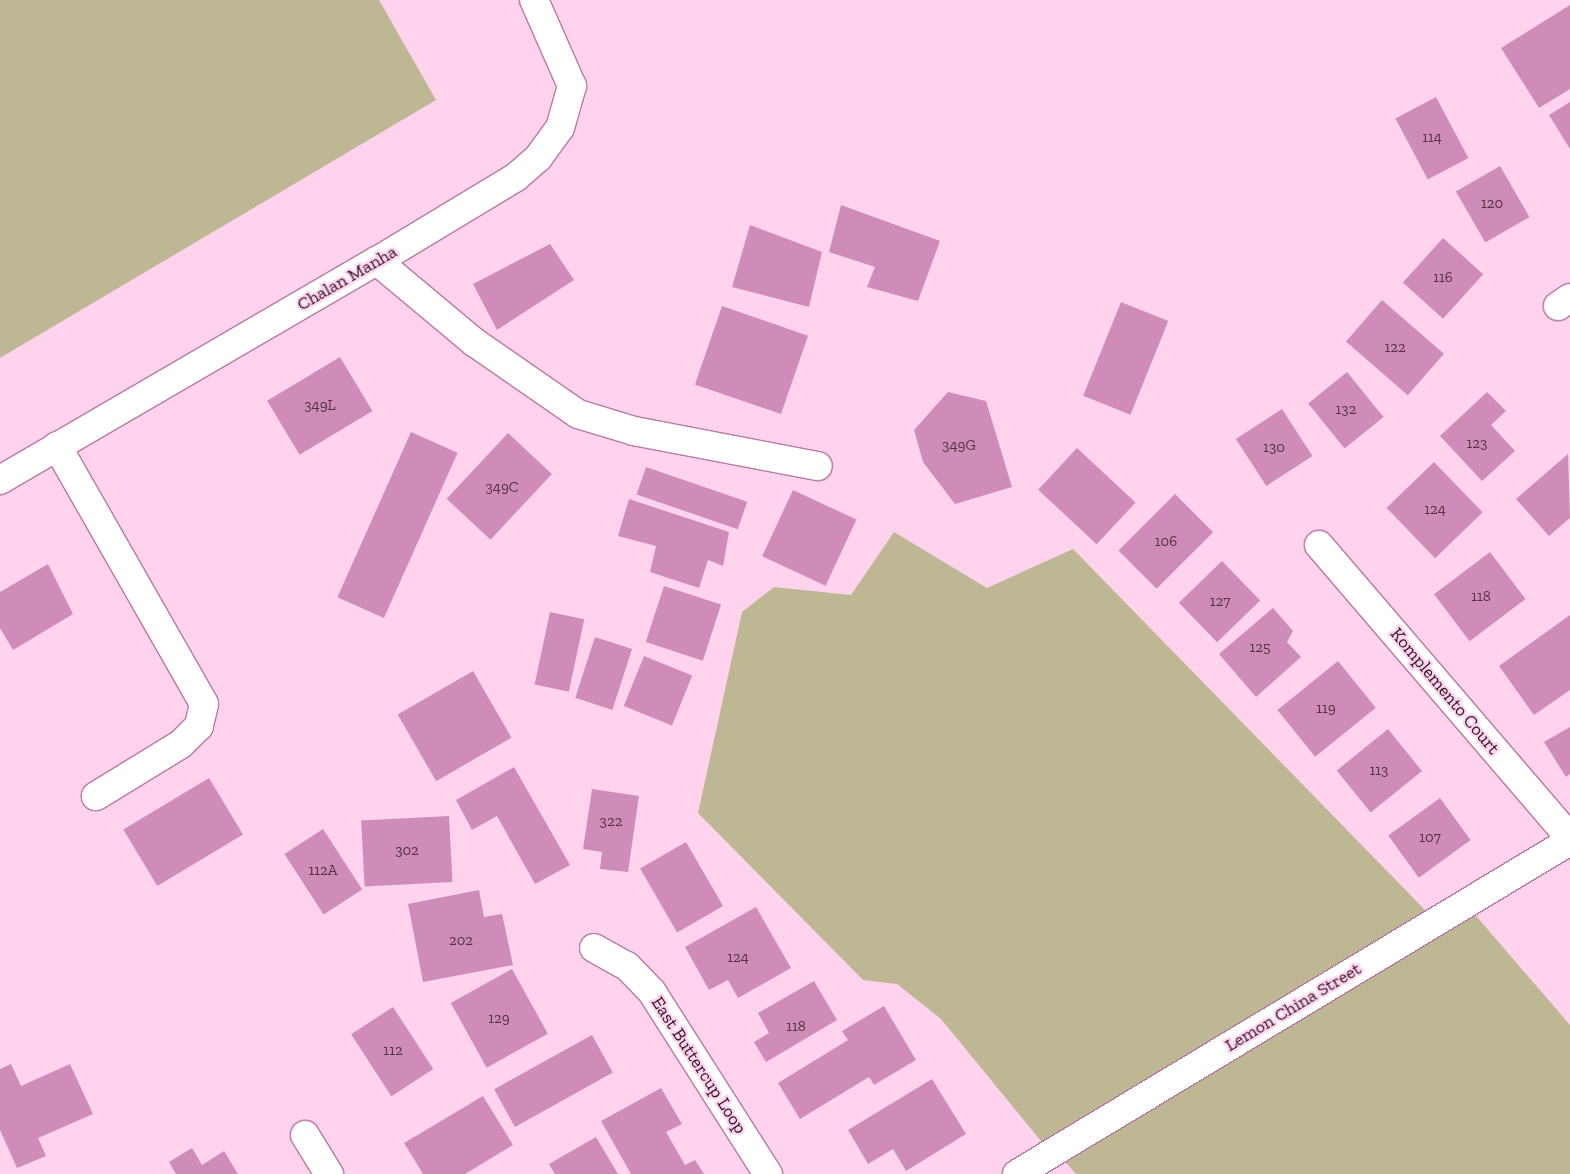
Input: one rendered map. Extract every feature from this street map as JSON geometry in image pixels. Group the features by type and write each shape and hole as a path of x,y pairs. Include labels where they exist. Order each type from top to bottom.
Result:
{"street":[{"name":"Chalan Manha","path":"0,480 377,261 516,177 538,158 560,128 572,86 534,0"},
{"path":"377,261 474,342 578,414 634,431 818,466"},
{"path":"57,446 204,704 199,726 181,744 96,796"},
{"name":"Komplemento Court","path":"1319,544 1570,839"},
{"name":"Lemon China Street","path":"1017,1174 1570,839"},
{"name":"East Buttercup Loop","path":"594,948 627,966 652,992 768,1174"},
{"path":"305,1135 329,1174"}],"shaded area":[{"path":"0,0 379,0 436,100 0,358"},
{"path":"894,532 987,588 1073,549 1427,912 1045,1146 941,1019 897,984 863,980 698,813 742,612 774,587 851,595"},
{"path":"1465,903 1570,1025 1570,1174 1076,1174 1062,1158"}],"building":[{"path":"1570,5 1570,89 1539,108 1501,48"},
{"path":"1436,97 1468,158 1428,180 1395,119"},
{"path":"1570,102 1570,149 1549,115"},
{"path":"1500,166 1530,217 1485,243 1456,192"},
{"path":"841,205 940,241 918,301 867,287 875,267 829,252"},
{"path":"750,225 822,252 809,307 732,287"},
{"path":"1443,238 1483,274 1443,319 1403,283"},
{"path":"550,244 574,280 497,330 473,284"},
{"path":"1382,300 1444,354 1408,395 1346,342"},
{"path":"1121,302 1168,321 1130,415 1083,396"},
{"path":"722,306 808,336 781,414 695,384"},
{"path":"340,357 372,411 300,455 267,401"},
{"path":"1347,372 1384,417 1345,449 1308,403"},
{"path":"948,392 986,401 1012,487 955,504 923,462 914,430"},
{"path":"1487,392 1506,411 1491,425 1515,451 1482,481 1440,436"},
{"path":"1282,409 1312,456 1266,486 1236,439"},
{"path":"411,432 458,453 384,618 337,597"},
{"path":"508,433 552,474 491,540 447,499"},
{"path":"1077,448 1136,503 1097,544 1038,490"},
{"path":"1568,454 1570,518 1549,536 1516,499"},
{"path":"1434,462 1483,512 1435,558 1387,508"},
{"path":"646,467 747,502 738,529 637,494"},
{"path":"793,490 856,520 826,586 762,556"},
{"path":"1175,494 1213,532 1157,589 1118,551"},
{"path":"629,499 729,532 723,566 708,560 699,588 650,572 656,546 618,536"},
{"path":"1490,552 1526,599 1470,641 1434,594"},
{"path":"1222,561 1260,601 1217,642 1179,603"},
{"path":"48,564 73,614 13,650 0,628 0,592"},
{"path":"664,586 721,605 703,661 646,642"},
{"path":"1273,608 1293,631 1287,642 1301,657 1256,697 1219,654"},
{"path":"550,612 584,619 569,692 535,684"},
{"path":"1570,615 1570,690 1534,715 1499,666"},
{"path":"595,637 632,649 612,710 575,698"},
{"path":"644,656 692,675 672,726 624,706"},
{"path":"1338,661 1376,708 1315,757 1277,710"},
{"path":"473,671 512,738 436,781 398,714"},
{"path":"1570,727 1570,774 1566,777 1544,742"},
{"path":"1388,729 1422,771 1371,813 1337,771"},
{"path":"514,767 570,865 535,884 497,816 472,830 456,800"},
{"path":"209,778 243,835 157,886 123,830"},
{"path":"592,789 639,796 628,872 600,869 602,852 583,849"},
{"path":"1440,798 1471,840 1419,878 1388,836"},
{"path":"449,816 452,882 365,887 361,821"},
{"path":"323,829 362,889 324,914 284,854"},
{"path":"686,842 723,906 677,933 640,868"},
{"path":"479,890 484,917 502,914 513,965 423,982 408,904"},
{"path":"756,907 791,968 738,998 728,980 709,990 685,947"},
{"path":"512,969 548,1034 487,1068 451,1003"},
{"path":"814,981 837,1020 766,1062 754,1042 769,1033 758,1013"},
{"path":"884,1006 916,1060 874,1085 869,1077 800,1119 778,1083 848,1040 842,1031"},
{"path":"393,1007 433,1069 391,1096 351,1034"},
{"path":"592,1035 613,1073 515,1127 494,1089"},
{"path":"11,1064 21,1086 70,1064 93,1114 38,1138 46,1156 17,1168 0,1130 0,1069"},
{"path":"932,1079 966,1134 906,1171 893,1149 868,1164 848,1130"},
{"path":"661,1088 682,1124 666,1132 685,1165 695,1160 704,1174 631,1174 601,1121"},
{"path":"483,1096 513,1145 465,1174 423,1174 404,1143"},
{"path":"596,1137 618,1174 555,1174 549,1164"},
{"path":"192,1148 202,1165 224,1151 238,1174 176,1174 169,1162"}]}
